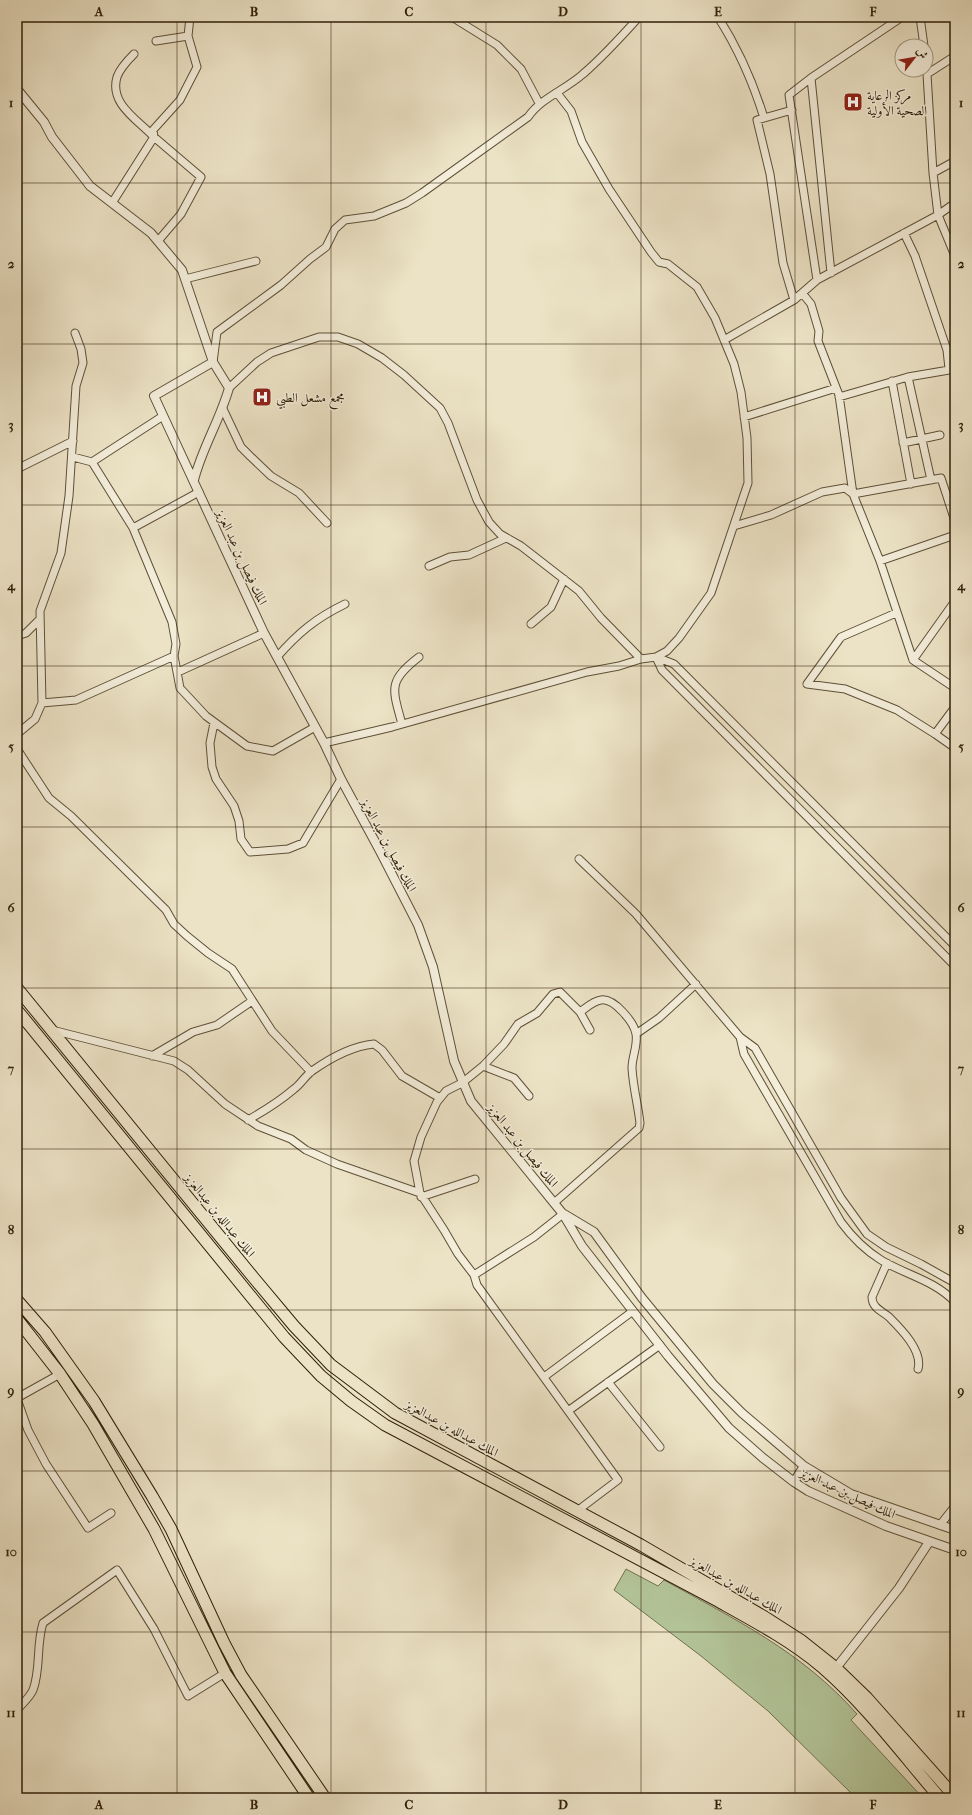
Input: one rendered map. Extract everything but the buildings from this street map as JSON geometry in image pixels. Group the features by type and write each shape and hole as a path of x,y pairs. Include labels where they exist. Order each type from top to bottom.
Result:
{"main road":[{"name":"الملك عبدالله بن عبدالعزيز","path":"17,988 253,1277 294,1326 331,1365 395,1413 641,1545 763,1616 802,1641 836,1668 867,1698 955,1797"},
{"name":"الملك عبدالله بن عبدالعزيز","path":"17,1010 284,1337 321,1376 385,1426 716,1600 756,1622 802,1651 823,1668 861,1706 940,1798"},
{"path":"17,1300 45,1332 94,1401 152,1496 189,1566 224,1643 241,1675 325,1798"},
{"path":"17,1319 60,1374 93,1424 140,1502 186,1592 224,1673 309,1798"},
{"path":"140,1502 152,1496"}],"street":[{"path":"112,203 154,137 153,130 180,100 197,67 188,36 190,17"},
{"path":"452,17 498,45 521,69 539,103"},
{"path":"213,362 217,332 281,285 326,247 335,229 345,220 374,216 406,203 422,193 528,117 536,105 558,93 583,75 611,48 639,17"},
{"path":"718,17 744,60 754,83 764,118"},
{"path":"817,280 789,95 811,78 902,17"},
{"path":"920,17 923,38"},
{"path":"156,41 188,36"},
{"path":"134,54 117,76 117,94 122,107 154,137 201,177 181,214 158,241"},
{"path":"934,67 955,56"},
{"path":"811,78 831,273"},
{"path":"926,78 932,173 938,215 955,256"},
{"path":"17,89 44,122 52,137 90,186 151,233 182,270 213,362 229,388"},
{"path":"324,743 402,724 587,672 619,666 641,658 656,657 667,651 680,638 711,593 748,484 747,438 734,364 724,340 697,287 668,264 659,262 650,252 609,189 582,142 571,111 558,93"},
{"path":"792,110 757,120 770,174 783,263 794,300"},
{"path":"932,173 955,161"},
{"path":"724,340 794,300 817,280 938,215 955,203"},
{"path":"839,397 908,377 952,369 948,350 915,256 904,233"},
{"path":"185,279 256,261"},
{"path":"802,293 811,304 818,332 818,341 839,397 853,494 880,561 896,613 913,660 955,688"},
{"path":"17,734 35,720 42,703 40,611 61,553 73,457 72,428 76,386 83,363 81,349 75,333"},
{"path":"194,480 199,460 222,409 229,388 257,362 274,351 319,338 338,337 358,344 382,358 404,375 440,408 448,423 477,500 489,522 500,534 521,546 579,591 601,618 641,658"},
{"name":"الملك فيصل بن عبد العزيز","path":"213,362 154,396 264,633 324,743 340,779 380,851 418,925 433,967 454,1061 462,1083 471,1101 563,1214 582,1246 633,1311 729,1428 794,1482 845,1508 929,1542 955,1550"},
{"path":"908,377 931,480"},
{"path":"892,381 911,484"},
{"path":"744,417 836,388"},
{"path":"222,409 241,447 271,476 299,493 327,523"},
{"path":"92,462 163,416"},
{"path":"903,443 940,435"},
{"path":"17,469 73,441"},
{"path":"73,457 92,462 133,528 172,622 176,644 174,656 180,688 214,723 248,746 273,751 315,727"},
{"path":"734,526 771,515 822,492 845,488 853,494 941,478 955,521"},
{"path":"133,528 199,492"},
{"path":"880,561 955,535"},
{"path":"428,566 450,557 469,555 506,538"},
{"path":"531,624 551,607 564,579"},
{"path":"913,660 955,601"},
{"path":"277,657 296,636 320,617 345,604"},
{"path":"896,613 841,637 807,684 845,689 897,710 955,748"},
{"path":"17,636 26,633 39,620"},
{"path":"178,672 264,633"},
{"path":"42,703 76,700 174,656"},
{"path":"402,724 397,705 395,683 398,675 404,668 419,657"},
{"path":"656,657 674,664 955,946"},
{"path":"656,657 662,670 955,966"},
{"path":"935,734 955,707"},
{"path":"214,723 210,743 212,767 216,779 234,806 241,839 250,852 288,849 303,843 340,779"},
{"path":"17,749 49,798 71,816 166,910 174,924 208,953 232,969 272,1031 311,1072"},
{"path":"579,859 636,914 740,1037 755,1048 841,1198 867,1234 886,1247 955,1283"},
{"path":"636,1034 659,1018 696,984"},
{"path":"577,1511 618,1480 477,1285 474,1275 458,1254 444,1230 420,1195 414,1161 421,1136 440,1098 446,1090 462,1083 483,1066 504,1044 513,1030 537,1012 553,994 560,992 580,1012 590,1030"},
{"path":"554,1203 639,1128 639,1115 632,1066 636,1034 632,1024 626,1015 607,1000 594,1002 580,1012"},
{"path":"152,1056 193,1032 217,1025 252,1001"},
{"path":"52,1030 174,1061 188,1070 225,1104 248,1120 291,1139 306,1150 337,1164 420,1195 475,1179"},
{"path":"740,1037 744,1054 841,1222 851,1236 887,1263 929,1281 948,1294 955,1302"},
{"path":"248,1120 296,1088 311,1072 356,1048 374,1044 382,1050 402,1076 440,1098"},
{"path":"483,1066 514,1078 529,1096"},
{"path":"474,1275 534,1237 563,1214"},
{"name":"الملك فيصل بن عبد العزيز","path":"563,1214 594,1232 642,1298 713,1384 742,1414 804,1466 851,1494 955,1530"},
{"path":"887,1263 872,1297 872,1302 875,1307 889,1317 912,1344 920,1358 918,1369"},
{"path":"544,1377 633,1311"},
{"path":"568,1411 660,1345"},
{"path":"60,1374 17,1399 28,1430 46,1464 88,1528 111,1513"},
{"path":"608,1382 660,1447"},
{"path":"794,1482 804,1466"},
{"path":"940,1525 955,1506"},
{"path":"836,1668 899,1588 929,1542"},
{"path":"17,1710 32,1691 39,1654 39,1636 43,1623 117,1570 154,1629 188,1696 224,1673"}],"green space":[{"path":"626,1569 658,1586 664,1580 742,1623 790,1654 836,1692 857,1714 851,1720 923,1798 856,1798 768,1711 701,1656 614,1590"}],"place":[{"name":"مركز الرعاية الصحية الأولية","path":"853,102"},
{"name":"مجمع مشعل الطبي","path":"262,397"}]}
